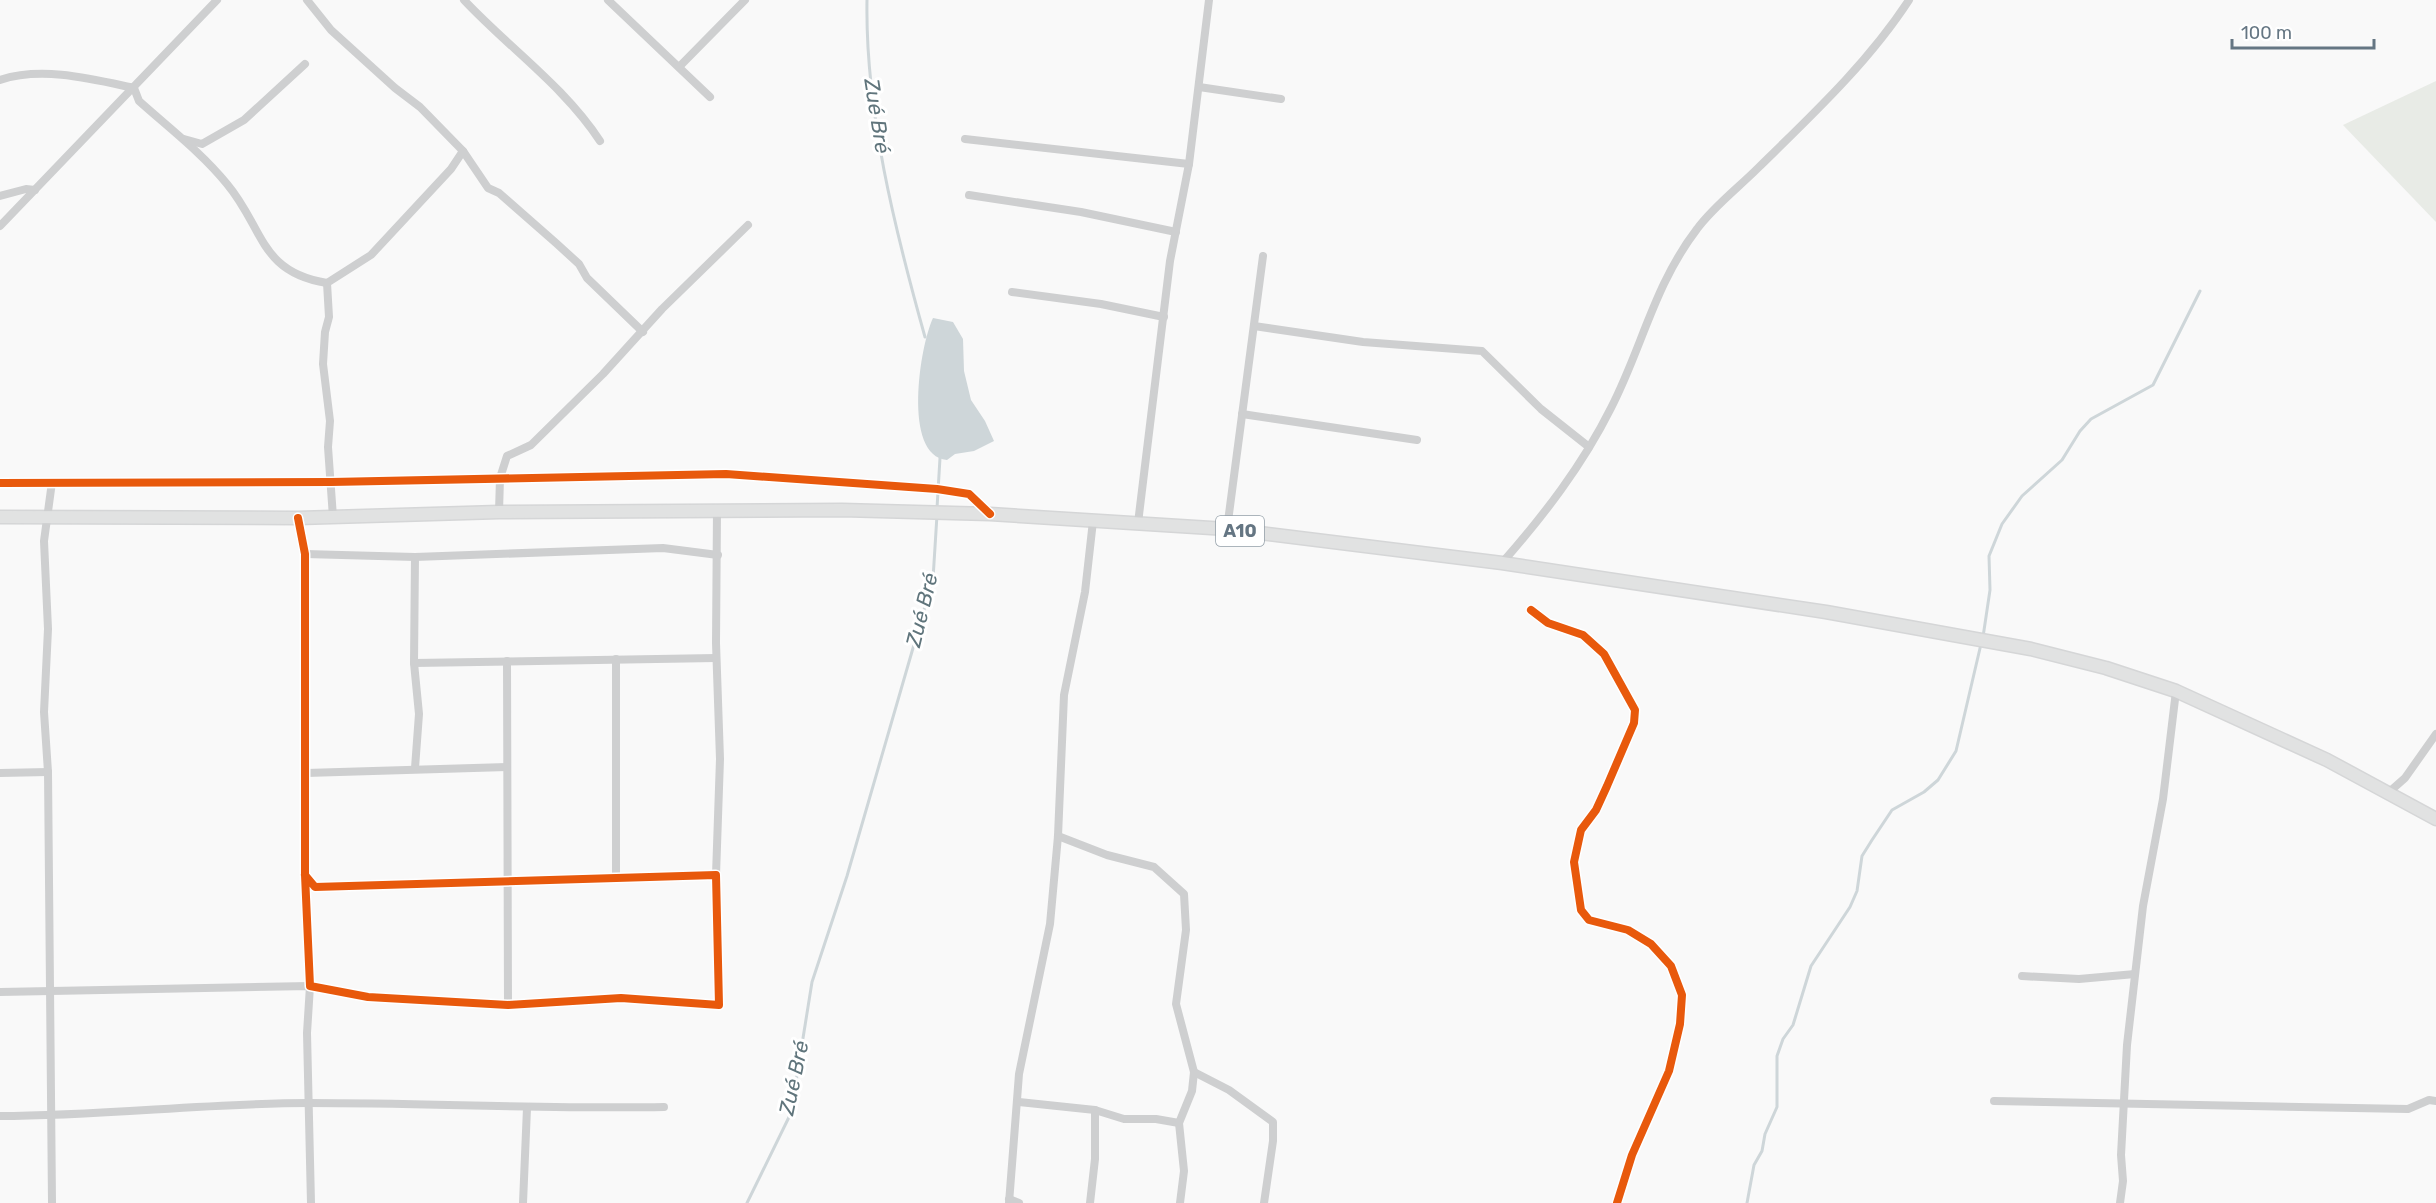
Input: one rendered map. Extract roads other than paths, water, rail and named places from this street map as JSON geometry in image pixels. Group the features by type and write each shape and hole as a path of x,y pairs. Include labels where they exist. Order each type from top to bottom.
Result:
{"main road":[{"name":"A10","path":"0,517 298,518 499,512 717,510 990,514 1227,529 1502,563 1826,612 2031,649 2106,669 2175,691 2327,760 2436,819"}],"street":[{"path":"0,226 217,0"},
{"path":"307,0 331,30 395,88 420,107 463,151 488,188 499,193 579,264 587,278 643,332"},
{"path":"464,0 545,77 586,121 600,141"},
{"path":"608,0 710,97"},
{"path":"678,67 746,0"},
{"path":"1138,523 1176,232 1190,164 1209,0"},
{"path":"1502,563 1549,508 1589,447 1612,407 1644,325 1670,269 1697,227 1845,80 1909,0"},
{"path":"177,135 202,144 220,135 244,120 305,64"},
{"path":"0,80 45,74 91,79 134,88"},
{"path":"1199,87 1281,99"},
{"path":"134,88 139,101 228,185 272,255 284,267 302,279 327,283 371,255 451,169 463,151"},
{"path":"965,139 1190,164"},
{"path":"0,196 26,189 34,190"},
{"path":"969,195 1081,212 1176,232"},
{"path":"499,512 500,478 507,456 531,445 643,332 662,309 748,225"},
{"path":"1227,529 1263,256"},
{"path":"327,283 329,318 325,332 323,364 330,421 333,517"},
{"path":"1012,292 1101,304 1164,318"},
{"path":"1254,326 1363,342 1482,351 1541,408 1589,447"},
{"path":"1242,414 1417,440"},
{"path":"0,483 331,482 726,474 937,489 969,494 990,514"},
{"path":"52,482 44,542 48,629 44,712 48,772 52,1203"},
{"path":"0,992 310,986 368,997 508,1005 621,998 719,1005 716,875 720,759 716,658 717,510"},
{"path":"298,518 304,554 306,875 310,986 307,1033 311,1203"},
{"path":"1019,1203 1009,1201 1019,1102 1019,1074 1050,924 1058,836 1064,695 1085,592 1093,521"},
{"path":"304,554 415,557 663,548 718,555"},
{"path":"415,557 414,663 419,714 415,768"},
{"path":"1531,610 1548,623 1583,635 1604,654 1635,710 1634,723 1607,786 1596,810 1581,830 1574,862 1581,910 1589,920 1628,930 1651,944 1671,966 1682,995 1680,1024 1669,1071 1632,1155 1617,1203"},
{"path":"414,663 716,658"},
{"path":"616,659 616,878"},
{"path":"507,661 508,1005"},
{"path":"2120,1203 2123,1181 2123,1104 2135,974 2143,906 2163,799 2175,691"},
{"path":"2388,793 2405,778 2436,734"},
{"path":"306,773 507,767"},
{"path":"0,773 48,772"},
{"path":"1058,836 1107,855 1154,867 1184,894 1186,930 1176,1004 1194,1072 1192,1091 1179,1123 1184,1171 1180,1203"},
{"path":"306,875 315,887 716,875"},
{"path":"2022,976 2079,979 2135,974"},
{"path":"1194,1072 1229,1090 1273,1122 1264,1203"},
{"path":"1994,1101 2408,1109 2429,1100 2436,1101"},
{"path":"1019,1102 1095,1110 1124,1119 1156,1119 1179,1123"},
{"path":"0,1116 52,1116 204,1105 309,1103 527,1108 664,1107"},
{"path":"523,1203 527,1108"},
{"path":"1090,1203 1095,1160 1095,1110"}],"waterway":[{"name":"Zué Bré","path":"867,0 871,84 884,170 903,255 925,337"},
{"path":"1983,637 1990,590 1989,556 2002,524 2022,496 2062,460 2080,431 2091,419 2153,385 2200,291"},
{"name":"Zué Bré","path":"937,508 940,458"},
{"name":"Zué Bré","path":"747,1203 791,1113 812,982 847,876 933,579 937,515"},
{"path":"1747,1203 1754,1165 1762,1151 1765,1134 1777,1107 1777,1056 1783,1039 1793,1025 1811,966 1850,907 1857,891 1862,856 1892,810 1924,792 1938,780 1956,751 1981,644"}]}
